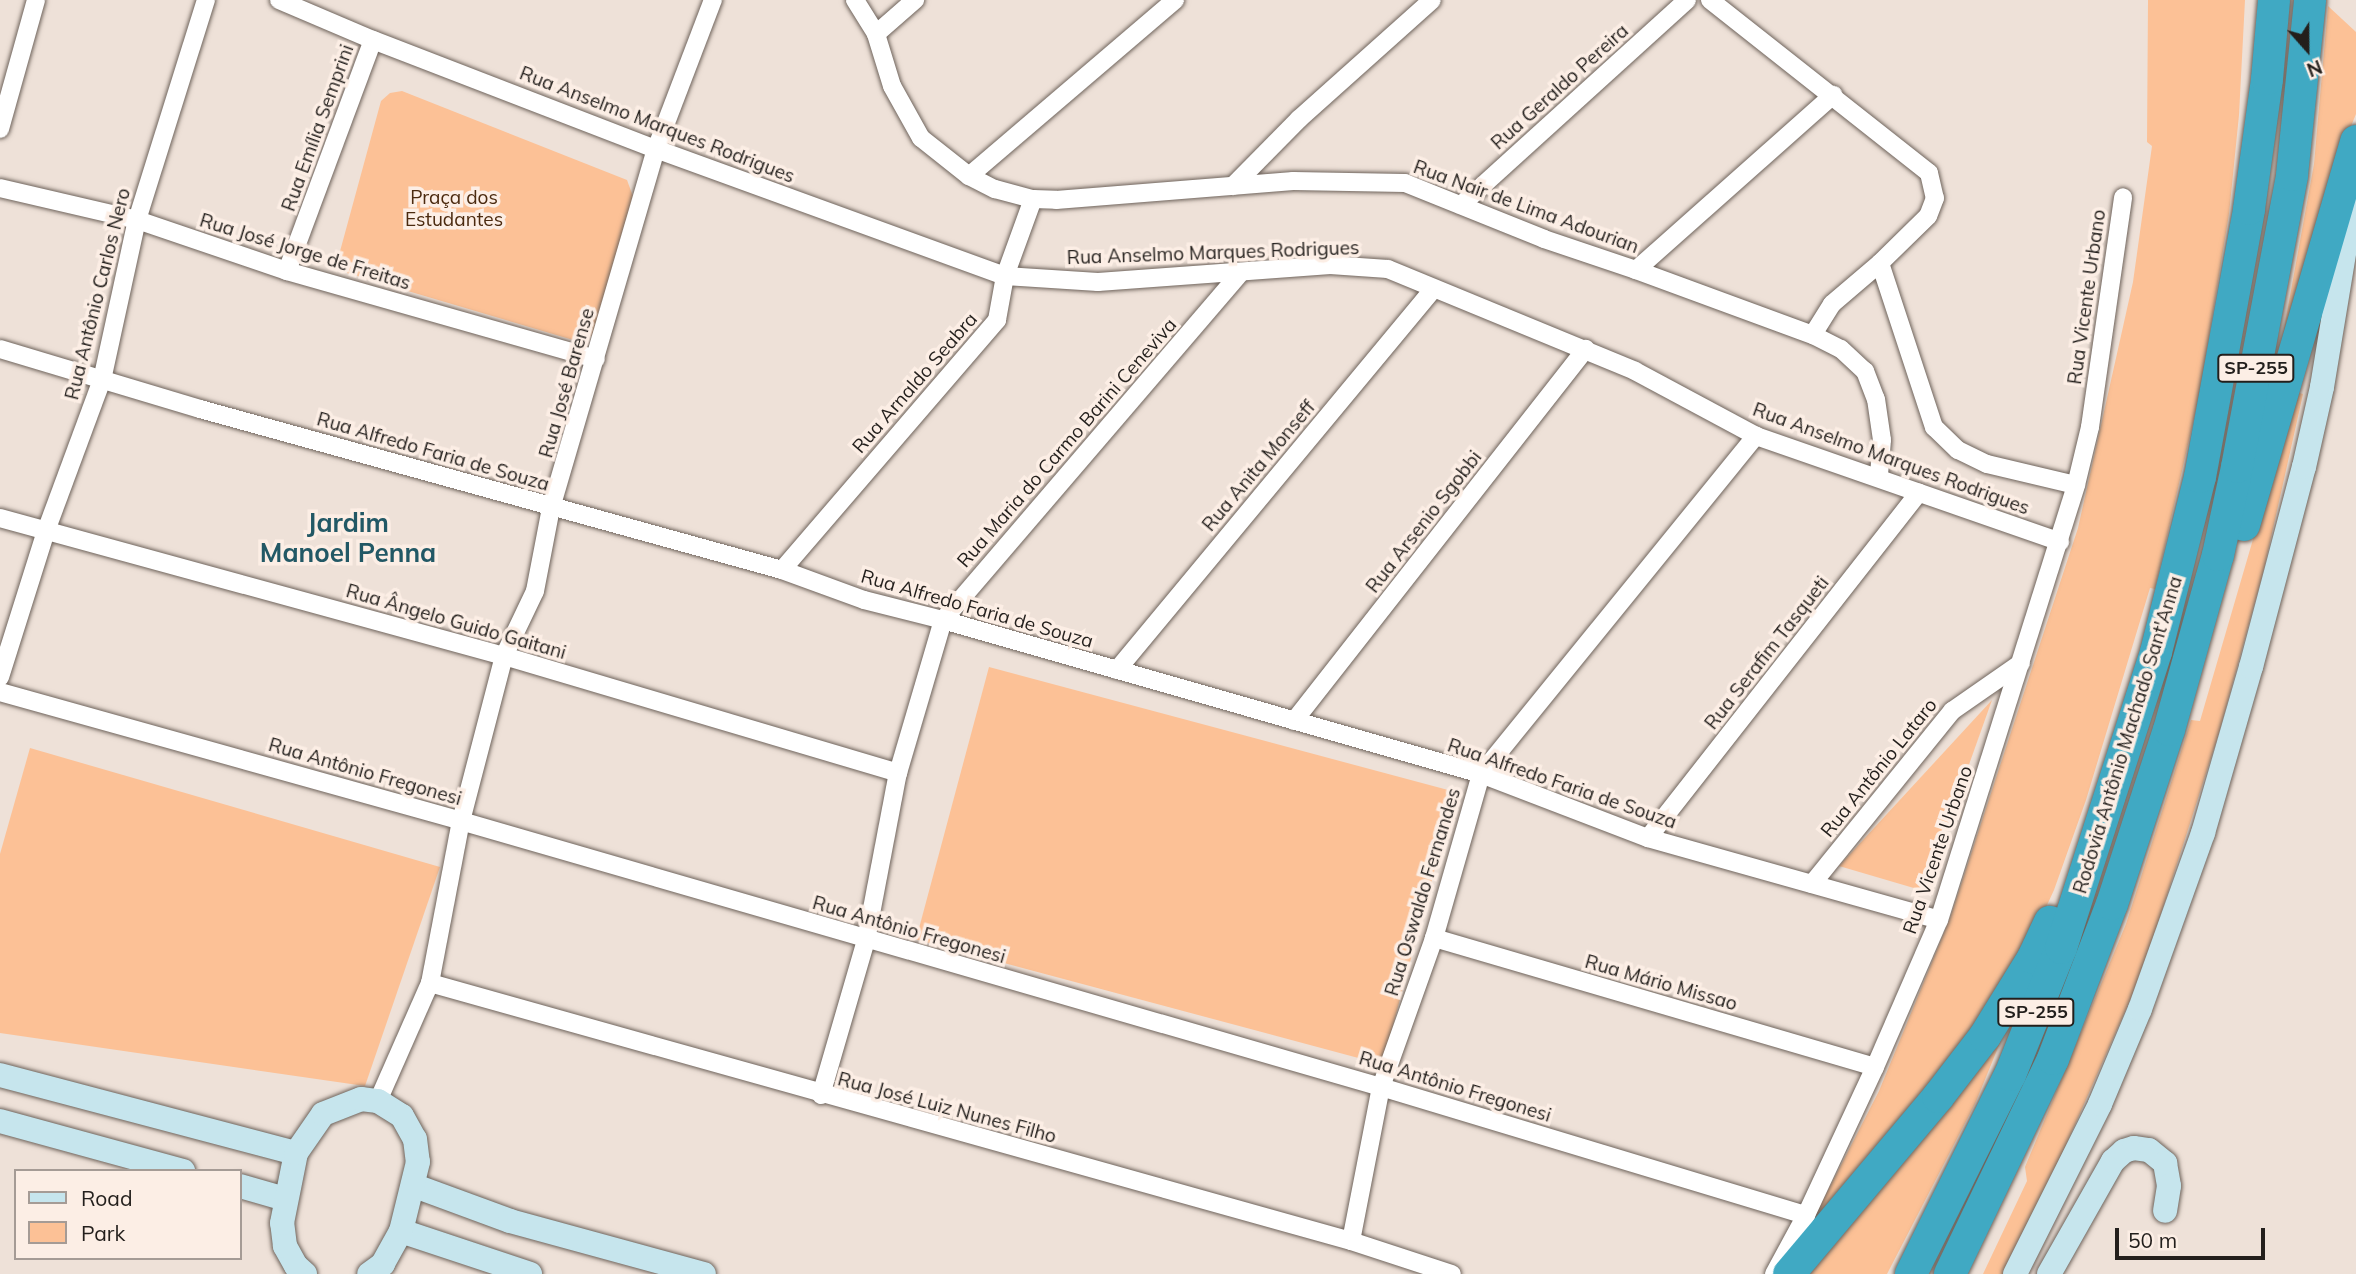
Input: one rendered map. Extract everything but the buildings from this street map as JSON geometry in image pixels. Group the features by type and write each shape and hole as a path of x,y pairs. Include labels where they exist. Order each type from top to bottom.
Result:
{"highway":[{"path":"2249,209 2255,0"},
{"name":"Rodovia Antônio Machado Sant'Anna","path":"1911,1274 2010,1075 2061,948 2131,738 2181,560 2200,477 2249,209 2267,79 2274,0"},
{"name":"Rodovia Antônio Machado Sant'Anna","path":"1950,1274 2053,1059 2112,904 2169,730 2218,555 2237,467 2292,175 2310,0"},
{"path":"2169,730 2214,622 2354,145"},
{"path":"1789,1274 1938,1097 2009,1001 2033,958 2131,738"},
{"path":"1969,1274 1996,1212 2053,1059"}],"main road":[{"path":"2015,1274 2115,1069 2171,928 2203,833 2276,574 2322,387 2351,211 2354,145"},
{"path":"0,1075 296,1153"},
{"path":"305,1274 285,1246 282,1223 296,1153 323,1114 360,1099 378,1101 402,1116 415,1139 418,1162 415,1186 401,1231 383,1264 369,1274"},
{"path":"0,1121 176,1169"},
{"path":"2049,1274 2113,1161 2124,1151 2144,1149 2162,1158 2169,1172 2165,1211"},
{"path":"415,1186 510,1221 704,1274"},
{"path":"242,1187 285,1199"},
{"path":"401,1231 530,1274"}],"street":[{"path":"0,128 36,0"},
{"name":"Rua Antônio Carlos Nero","path":"0,677 46,531 103,380 137,220 206,0"},
{"name":"Rua Anselmo Marques Rodrigues","path":"279,0 373,40 656,149 1005,276 1098,282 1330,265 1388,269 1635,371 1756,436 1879,476 1919,493 2060,542"},
{"name":"Rua José Barense","path":"378,1101 430,983 461,821 504,656 535,591 551,508 656,149 713,0"},
{"name":"Rua Nair de Lima Adourian","path":"855,0 876,34 892,86 920,138 969,176 995,190 1033,199 1056,200 1293,181 1405,183 1544,239 1813,335 1842,349 1865,371 1876,399 1882,440 1879,476"},
{"path":"876,34 915,0"},
{"path":"969,176 1175,0"},
{"path":"1233,186 1299,120 1432,0"},
{"name":"Rua Geraldo Pereira","path":"1461,205 1687,0"},
{"path":"1710,0 1929,173 1936,198 1928,216 1881,263 1832,304 1813,335"},
{"name":"Rua Emília Semprini","path":"287,271 373,40"},
{"path":"1636,270 1833,95"},
{"name":"Rua José Jorge de Freitas","path":"0,188 137,220 287,271 596,359"},
{"name":"Rua Vicente Urbano","path":"1774,1274 1806,1215 1875,1067 1939,920 2076,485 2090,428 2123,197"},
{"name":"Rua Arnaldo Seabra","path":"782,570 997,320 1005,276 1033,199"},
{"path":"1881,263 1934,427 1958,450 1987,464 2076,485"},
{"name":"Rua Maria do Carmo Barini Ceneviva","path":"821,1095 866,940 898,773 943,620 1241,272"},
{"name":"Rua Anita Monseff","path":"1117,670 1433,289"},
{"name":"Rua Alfredo Faria de Souza","path":"0,349 551,508 782,570 864,600 943,620 1481,774 1648,838 1939,920"},
{"name":"Rua Arsenio Sgobbi","path":"1294,721 1586,349"},
{"name":"Rua Oswaldo Fernandes","path":"1351,1241 1381,1087 1434,938 1481,774 1756,436"},
{"name":"Rua Serafim Tasqueti","path":"1648,838 1919,493"},
{"name":"Rua Ângelo Guido Gaitani","path":"0,518 504,656 898,773"},
{"name":"Rua Antônio Lataro","path":"1812,884 1952,711 2021,663"},
{"name":"Rua Antônio Fregonesi","path":"0,692 461,821 1381,1087 1806,1215"},
{"name":"Rua Mário Missao","path":"1434,938 1875,1067"},
{"name":"Rua José Luiz Nunes Filho","path":"430,983 821,1095 1351,1241 1452,1274"}],"green space":[{"path":"2148,0 2245,0 2239,115 2229,214 2200,392 2155,589 2150,588 2086,800 2054,890 2031,940 1981,1024 1805,1235 1879,1091 1950,918 2078,528 2133,282 2152,146 2147,142"},
{"path":"2328,6 2356,32 2356,114 2342,148 2278,362 2314,164"},
{"name":"Praça dos Estudantes","path":"402,91 627,180 635,202 600,327 591,336 573,340 347,273 339,255 381,101 390,93"},
{"path":"2296,392 2303,394 2264,569 2219,733 2142,973 2009,1274 1983,1274 2027,1181 2025,1167 2126,924 2191,720 2200,721"},
{"path":"989,667 1456,792 1383,1064 916,939"},
{"path":"1992,700 1924,891 1839,866"},
{"path":"30,748 440,867 365,1086 0,1033 0,854"},
{"path":"2006,1028 1975,1104 1887,1274 1809,1274"}],"district":[{"name":"Jardim Manoel Penna","path":"348,538"}]}
